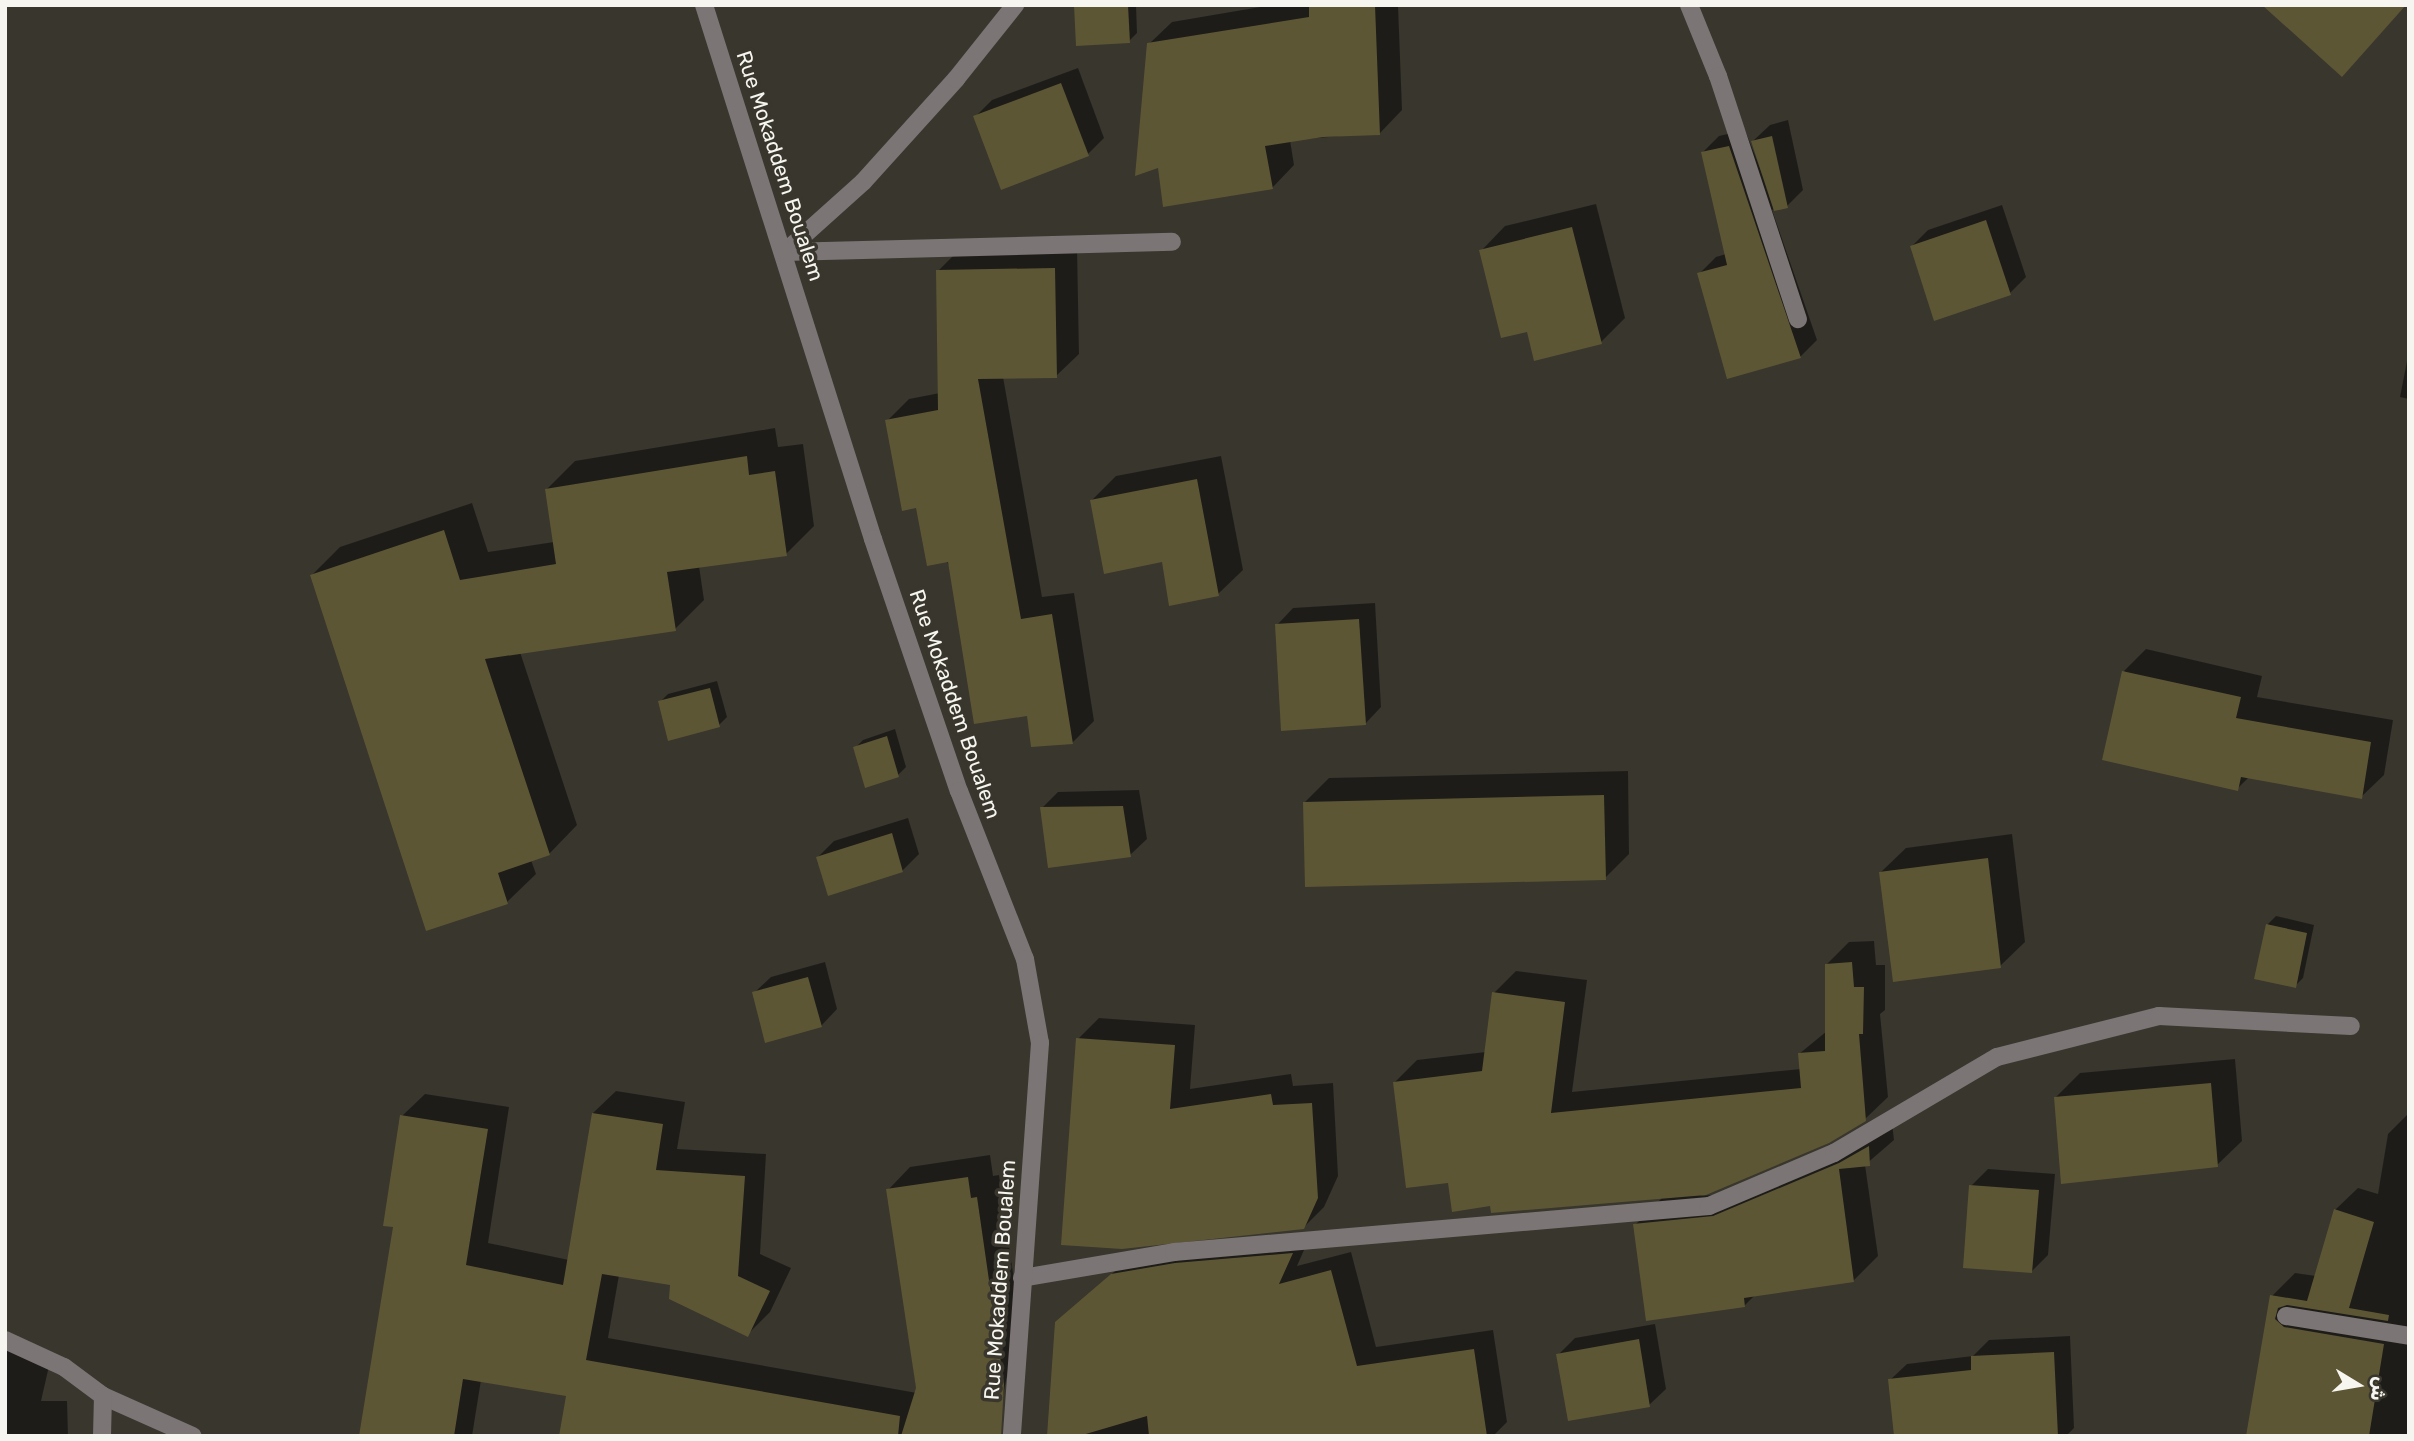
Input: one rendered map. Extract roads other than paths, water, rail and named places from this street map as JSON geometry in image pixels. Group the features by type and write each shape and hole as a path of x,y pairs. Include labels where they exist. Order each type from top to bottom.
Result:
{"street":[{"name":"Rue Mokaddem Boualem","path":"704,5 785,252 873,539 959,791 1025,959 1040,1043 1012,1436"},
{"path":"785,252 863,182 956,79 1015,5"},
{"path":"1689,5 1718,76 1798,319"},
{"path":"785,252 1172,242"},
{"path":"1022,1278 1174,1252 1709,1206 1834,1153 1997,1057 2159,1016 2351,1026"},
{"path":"2286,1316 2409,1336"},
{"path":"5,1340 64,1367 103,1396 193,1436"},
{"path":"102,1436 103,1396"}]}
